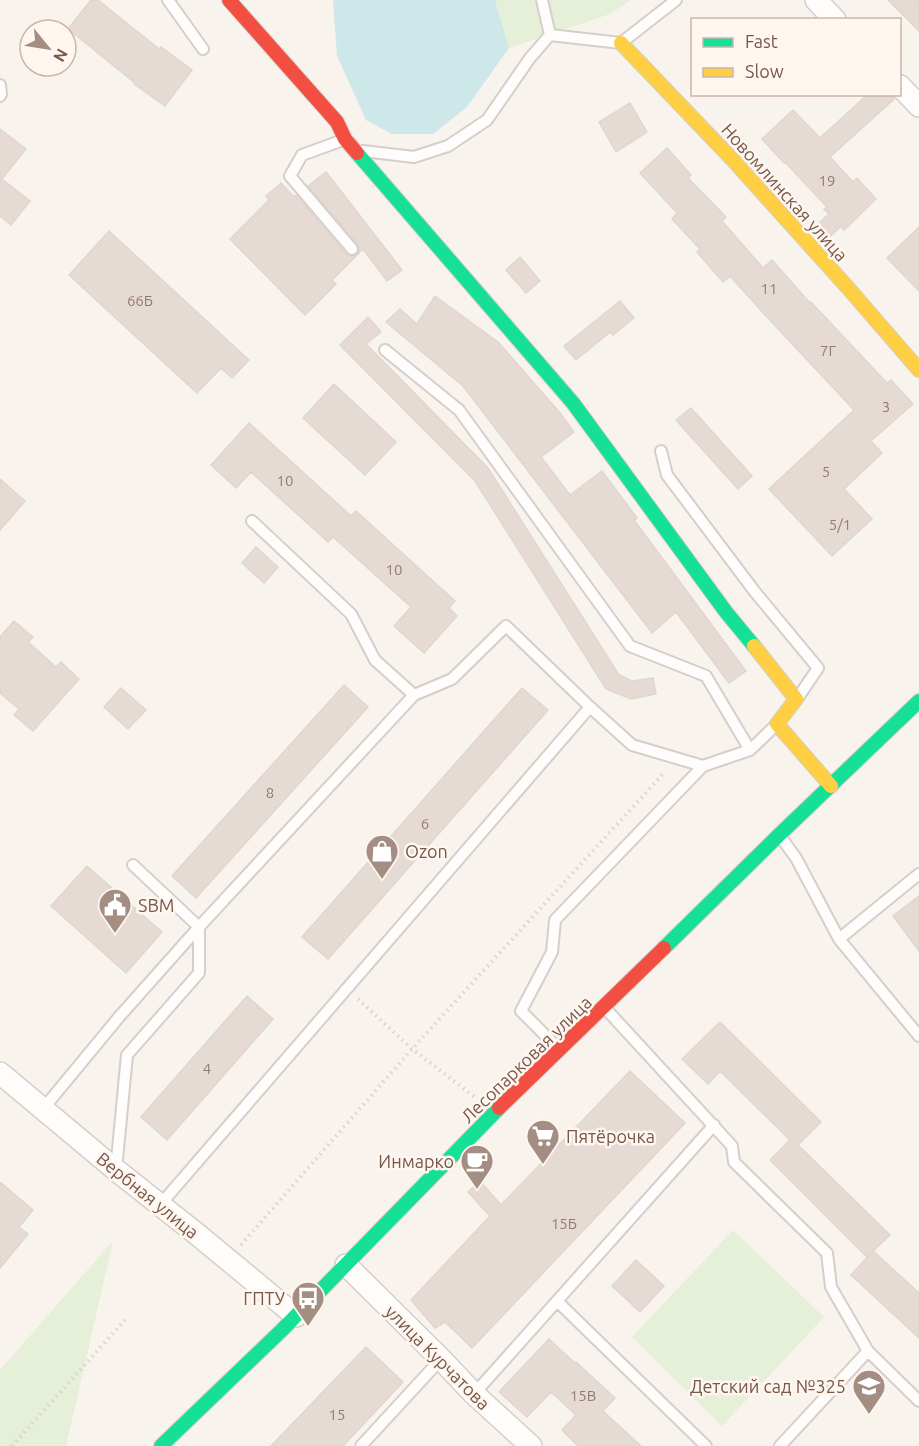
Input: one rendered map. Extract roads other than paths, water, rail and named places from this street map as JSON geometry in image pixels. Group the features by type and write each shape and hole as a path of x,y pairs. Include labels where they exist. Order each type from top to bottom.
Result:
{"street":[{"path":"229,0 337,122 345,139 354,150 573,403 726,612 796,699 777,724 831,786"},
{"path":"816,0 833,18"},
{"name":"Новомлинская улица","path":"621,43 732,159 919,370"},
{"path":"901,87 919,106"},
{"name":"Лесопарковая улица","path":"161,1446 296,1316 493,1114 919,701"},
{"name":"Вербная улица","path":"0,1073 296,1316"},
{"name":"улица Курчатова","path":"346,1265 474,1394 531,1446"}],"lane":[{"path":"168,0 203,49"},
{"path":"542,0 550,35"},
{"path":"550,35 621,43 676,0"},
{"path":"354,150 414,157 447,146 487,120 530,58 550,35"},
{"path":"0,85 0,96"},
{"path":"345,139 302,155 290,176 352,249"},
{"path":"385,350 459,410 630,646 706,676 750,750"},
{"path":"662,451 667,475 756,592 818,668 796,699"},
{"path":"252,521 351,614 375,660 414,695"},
{"path":"44,1109 119,1017 199,927 414,695 452,679 506,626 632,745 703,766"},
{"path":"160,1204 590,707"},
{"path":"560,1050 521,1011 552,952 555,920 703,766 750,750 777,724"},
{"path":"779,835 796,858 839,939 919,1036"},
{"path":"116,1170 127,1055 199,973 199,927 133,865"},
{"path":"839,939 919,874"},
{"path":"604,1008 732,1146 734,1162 826,1253 831,1287 868,1352 919,1401"},
{"path":"474,1394 714,1125"},
{"path":"557,1301 706,1446"},
{"path":"780,1446 868,1352"},
{"path":"361,1446 441,1359"}],"water":[{"path":"333,0 495,0 509,48 467,107 433,134 392,134 366,120 337,56"}],"place":[{"name":"Ozon","path":"382,880"},
{"name":"SBM","path":"115,934"},
{"name":"Пятёрочка","path":"543,1165"},
{"name":"Инмарко","path":"477,1190"},
{"name":"ГПТУ","path":"308,1327"},
{"name":"Детский сад №325","path":"869,1415"}]}
